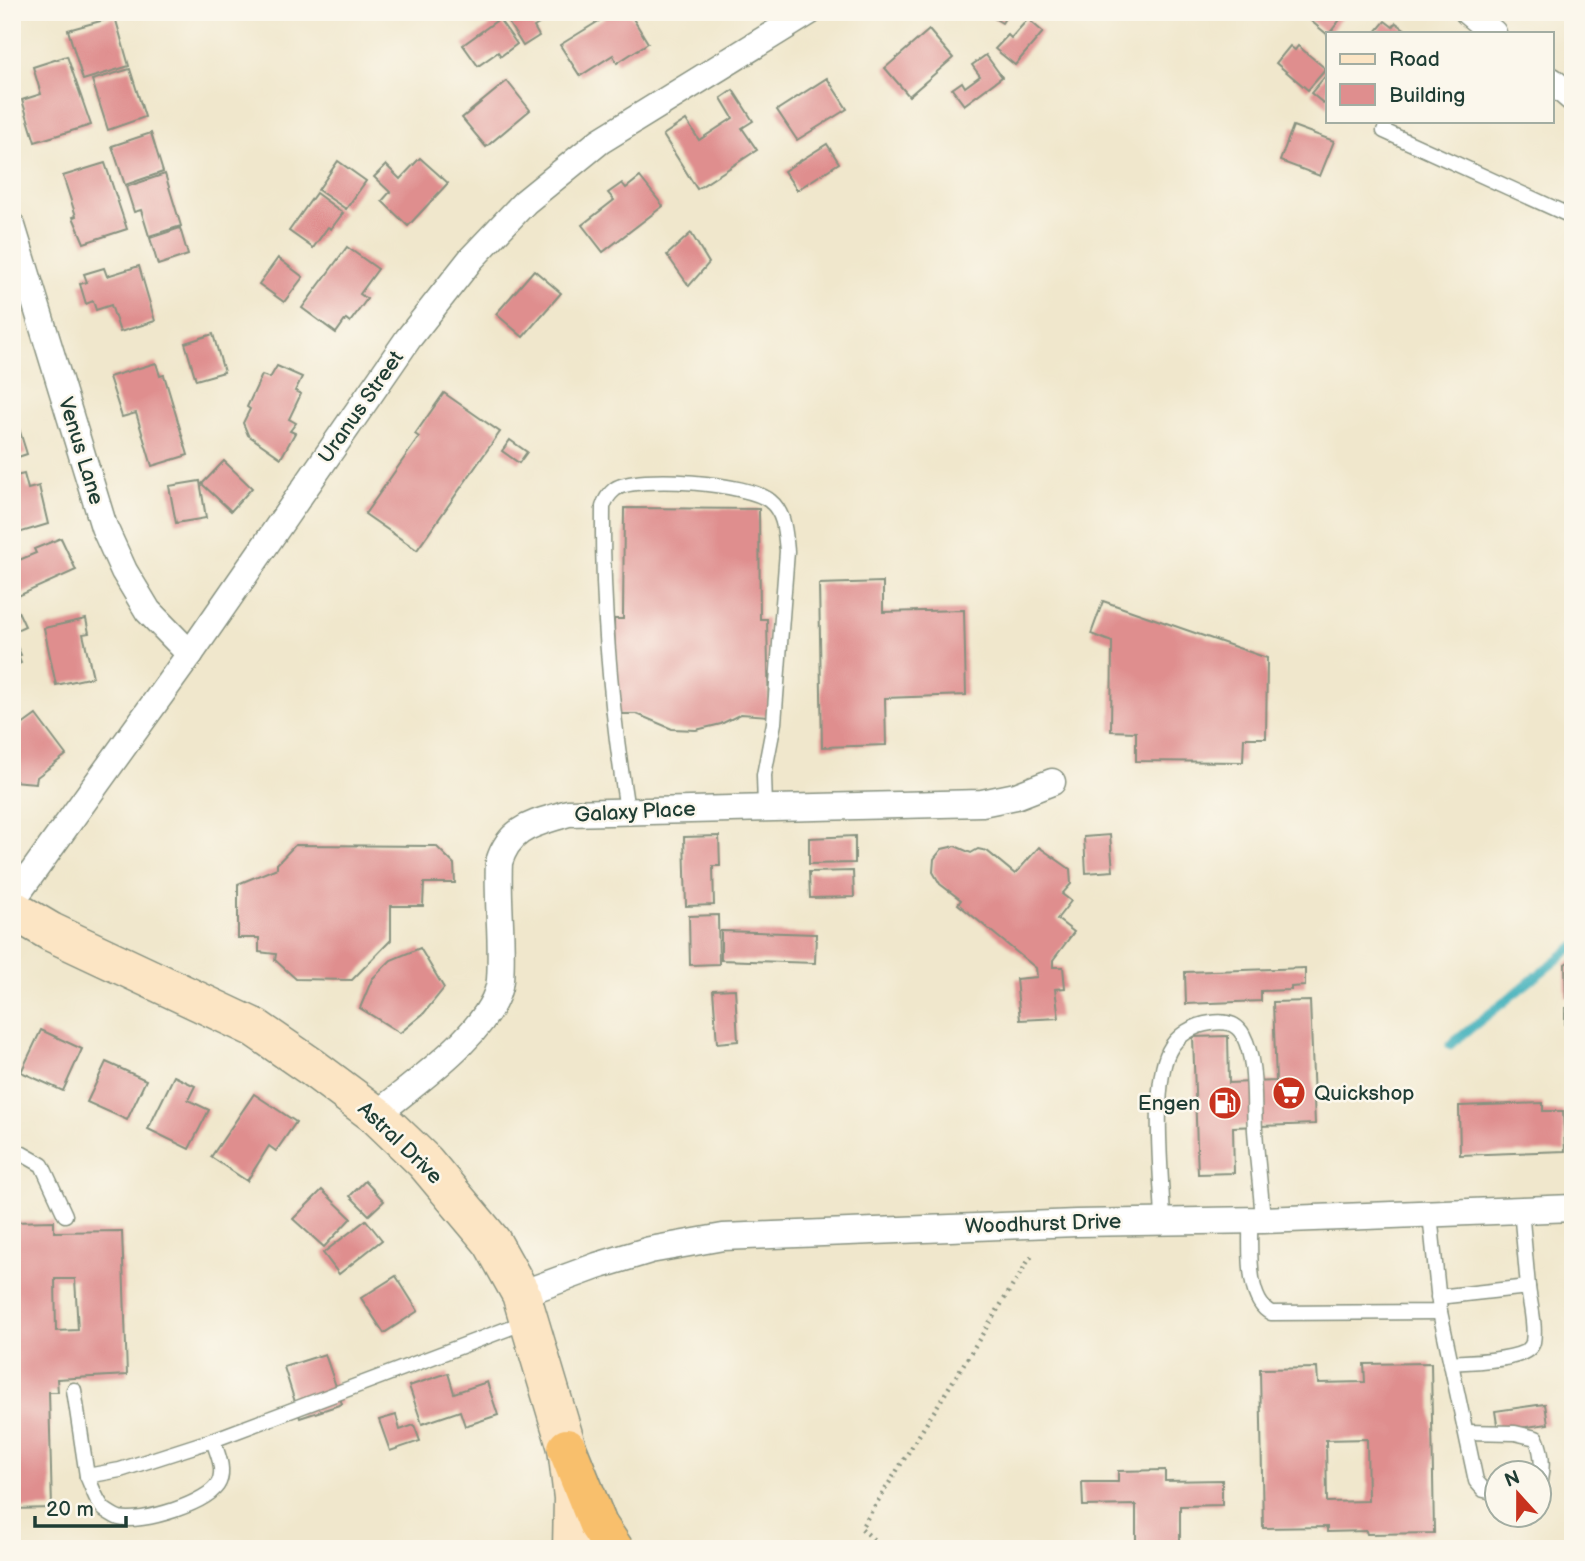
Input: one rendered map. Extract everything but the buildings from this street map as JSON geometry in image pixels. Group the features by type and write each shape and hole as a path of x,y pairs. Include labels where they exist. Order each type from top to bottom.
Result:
{"highway":[{"path":"567,1448 598,1525 614,1549"}],"street":[{"name":"Uranus Street","path":"12,901 190,654 408,339 471,259 525,202 600,141 809,12"},
{"path":"1468,12 1492,32"},
{"path":"1554,83 1573,99"},
{"name":"Venus Lane","path":"12,226 104,527 124,571 148,611 190,654"},
{"name":"Galaxy Place","path":"376,1115 474,1032 492,1009 500,982 499,862 504,846 517,833 568,813 982,803 1016,796 1052,782"},
{"name":"Astral Drive","path":"12,909 51,932 255,1028 376,1115 425,1162 492,1242 526,1307 567,1448 573,1498 572,1549"},
{"name":"Woodhurst Drive","path":"526,1307 597,1266 650,1250 723,1237 1573,1208"}],"lane":[{"path":"1384,131 1573,217"},
{"path":"627,810 612,713 603,507 606,498 615,489 627,484 668,481 732,486 760,495 771,501 784,525 787,551 774,723 765,775 765,807"},
{"path":"1163,1220 1160,1121 1164,1063 1173,1044 1181,1036 1199,1024 1223,1021 1237,1027 1247,1047 1252,1072 1257,1220 1254,1292 1263,1309 1271,1312 1440,1312"},
{"path":"12,1148 42,1165 65,1215"},
{"path":"1452,1363 1518,1357 1531,1348 1532,1311 1521,1209"},
{"path":"1430,1214 1440,1312 1477,1483 1484,1490"},
{"path":"1438,1297 1528,1287"},
{"path":"87,1476 120,1470 213,1440 526,1307"},
{"path":"74,1390 87,1476 104,1509 120,1518 141,1518 159,1514 205,1497 215,1490 222,1468 213,1440"},
{"path":"1466,1433 1516,1433 1536,1438 1541,1460"}],"path":[{"path":"884,1549 861,1528 1030,1258 1076,1223"}],"waterway":[{"path":"1450,1045 1573,947"}],"place":[{"name":"Quickshop","path":"1289,1093"},
{"name":"Engen","path":"1225,1103"}]}
